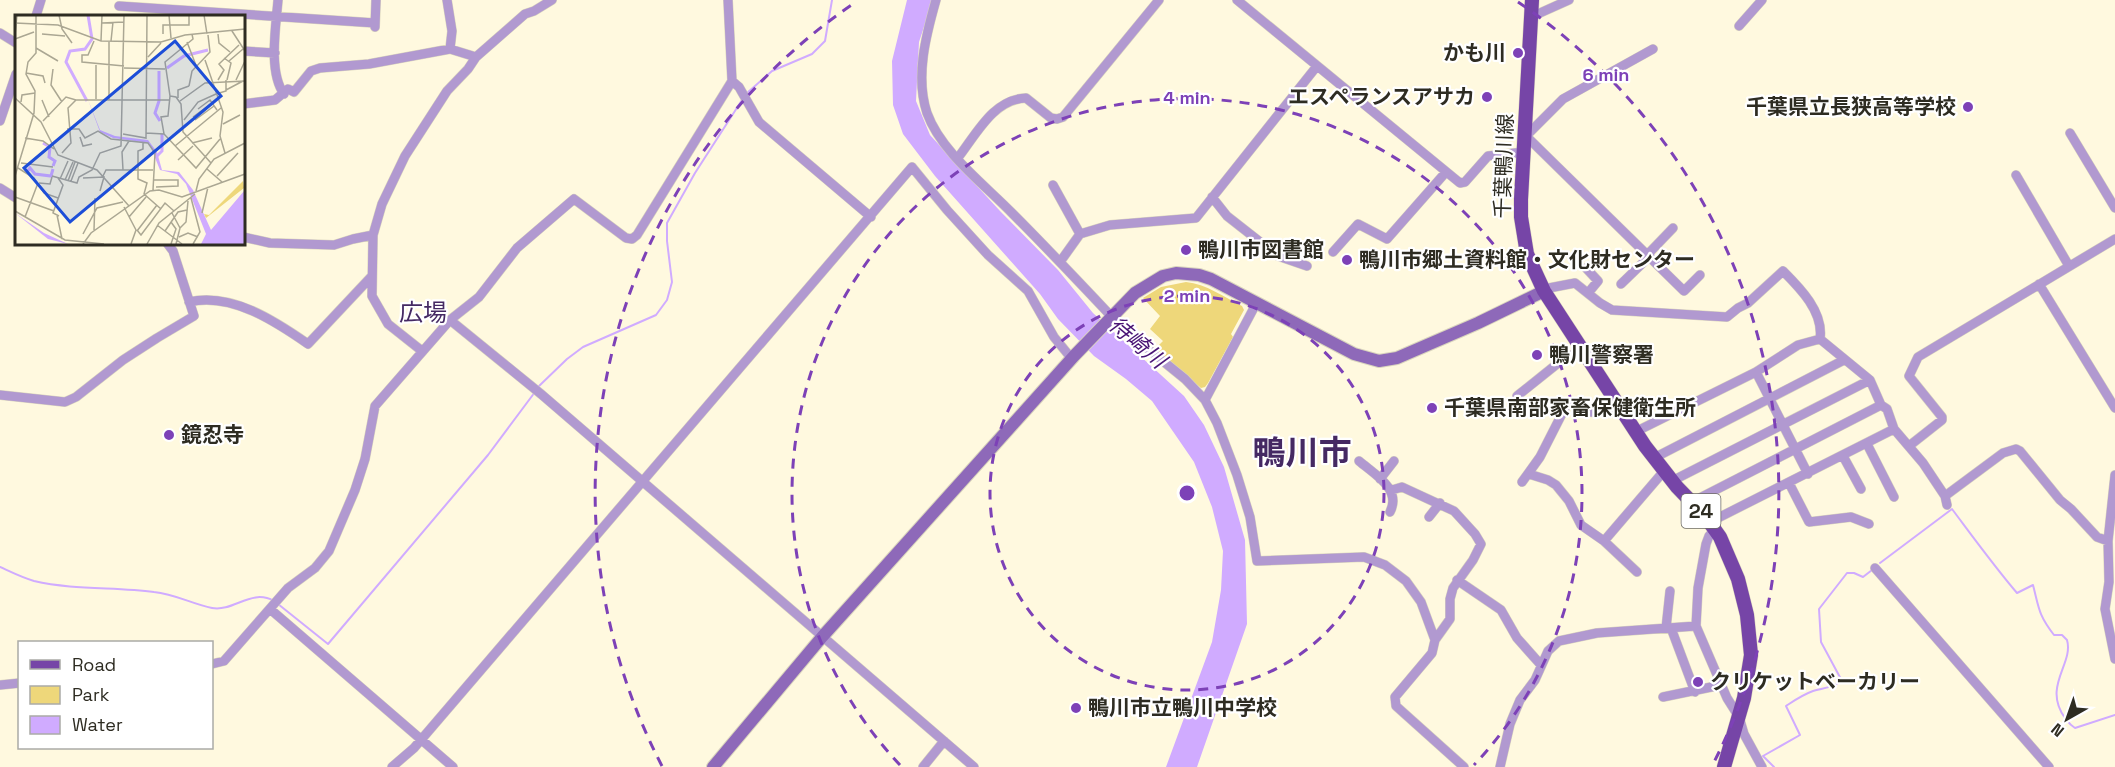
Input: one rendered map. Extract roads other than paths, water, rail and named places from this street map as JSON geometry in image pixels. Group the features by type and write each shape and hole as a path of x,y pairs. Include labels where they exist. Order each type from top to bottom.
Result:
{"main road":[{"name":"千葉鴨川線","path":"1532,0 1521,199 1523,234 1527,254 1544,291 1635,432 1668,476 1713,526 1731,560 1747,615 1750,655 1748,677 1739,717 1724,767"}],"street":[{"path":"36,15 41,0"},
{"path":"278,0 274,53 279,87 284,94"},
{"path":"119,8 277,15 375,25 376,0"},
{"path":"447,0 452,31 450,49"},
{"path":"422,351 388,324 372,296 373,235 382,204 405,156 447,91 476,57 525,14 552,0"},
{"path":"728,0 736,84 759,122 871,217"},
{"path":"936,0 925,50 922,92 932,126 957,159 1060,262 1111,317 1185,379 1205,400 1217,423 1237,475 1250,517 1257,561 1350,557 1375,560 1396,573 1413,589 1421,602 1435,640"},
{"path":"957,159 995,110 1006,102 1026,98 1052,117 1057,119 1063,117 1159,0"},
{"path":"1237,0 1460,183 1465,182 1488,156 1524,152"},
{"path":"1531,17 1569,0"},
{"path":"1739,26 1762,0"},
{"path":"0,33 15,42"},
{"path":"244,104 275,100 288,89 294,92 311,71 320,68 369,64 450,49 476,57"},
{"path":"1653,49 1563,99 1526,136 1684,291 1700,275"},
{"path":"244,51 274,53"},
{"path":"1060,262 1080,234 1110,225 1191,219 1200,214 1317,66"},
{"path":"0,121 15,77"},
{"path":"213,664 224,661 288,588 315,568 329,551 356,490 365,459 375,406 422,351 450,320 479,297 517,248 574,199 626,238 632,239 637,235 736,84"},
{"path":"2070,133 2115,208"},
{"path":"392,767 414,748 912,167 988,255 1028,291 1054,337 1073,357"},
{"path":"1333,252 1358,224 1387,239 1446,172"},
{"path":"2016,175 2069,266"},
{"path":"1053,185 1080,234"},
{"path":"0,188 15,197"},
{"path":"1212,197 1227,216 1278,256 1307,266"},
{"path":"1621,284 1673,228"},
{"path":"244,237 270,243 334,245 373,235"},
{"path":"1909,446 1942,420 1942,417 1909,376 1918,357 2115,238"},
{"path":"1,397 65,402 76,397 123,360 194,316 173,251 168,244"},
{"path":"1586,268 1598,281 1588,293"},
{"path":"713,767 822,637 1073,357 1135,293 1163,276 1176,273 1199,275 1211,279 1359,356 1386,361 1437,341 1544,291 1575,283 1612,310 1727,317 1748,303 1783,271 1806,295 1813,306 1821,330 1820,339"},
{"path":"189,302 202,299 228,303 261,314 308,344 371,277"},
{"path":"2039,284 2115,408"},
{"path":"1205,400 1257,302"},
{"path":"450,320 642,480 974,767"},
{"path":"1820,339 1870,380 1881,405 1887,409 1894,429 1923,463 1946,500 2003,453 2016,449 2060,501 2071,509 2097,537 2110,542"},
{"path":"1635,432 1755,372 1798,345 1820,339"},
{"path":"1520,414 1517,396 1557,364 1582,349"},
{"path":"1654,458 1844,360"},
{"path":"1755,372 1808,474"},
{"path":"1604,541 1668,476 1783,424 1870,380"},
{"path":"1522,482 1529,474 1568,402 1594,414 1617,404"},
{"path":"1692,502 1881,405"},
{"path":"1762,767 1721,685 1696,626 1698,588 1709,536 1713,526 1789,483 1894,429"},
{"path":"1867,444 1893,497"},
{"path":"1843,456 1861,489"},
{"path":"1359,460 1392,490 1394,505 1390,513"},
{"path":"1380,479 1394,461"},
{"path":"1529,474 1556,485 1569,501 1581,525 1604,541 1636,572"},
{"path":"2115,475 2109,582 2105,609 2115,659"},
{"path":"1789,483 1809,522 1851,517 1869,524"},
{"path":"1392,490 1402,487 1454,511 1481,544 1451,592 1450,619 1435,640 1432,653 1395,697 1396,706 1464,767"},
{"path":"1429,517 1440,503"},
{"path":"1875,568 2049,767"},
{"path":"1457,580 1501,610 1517,638 1541,665"},
{"path":"1670,591 1669,628 1695,692"},
{"path":"273,605 453,767"},
{"path":"1500,767 1510,724 1520,700 1535,680 1548,651 1559,641 1597,633 1696,626"},
{"path":"0,685 18,684"},
{"path":"1663,696 1695,692 1721,685"},
{"path":"923,767 944,741"}],"water":[{"path":"907,0 933,0 919,42 916,101 930,135 1058,270 1093,313 1184,396 1204,425 1224,467 1245,540 1247,624 1197,767 1166,767 1212,642 1221,590 1223,551 1212,507 1194,462 1152,401 1094,356 1058,319 1040,294 935,176 903,134 893,105 892,61"}],"waterway":[{"path":"747,93 772,71 812,54 825,41 832,0"},
{"path":"538,387 583,347 656,315 667,300 672,282 667,223 695,173 742,100"},
{"path":"278,604 328,644 488,455 535,392"},
{"path":"1880,563 1952,509 2017,593 2033,585 2045,622 2054,635 2062,635 2067,640 2068,649 2057,686 2057,696 2059,706 2070,725 2075,728 2115,715"},
{"path":"0,567 21,577 49,584 162,593 212,608 228,607 258,597 274,601"},
{"path":"1774,767 1763,756 1800,735 1786,706 1809,693 1842,681 1821,642 1819,609 1847,573 1863,577 1872,570"}],"place":[{"name":"かも川","path":"1518,53"},
{"name":"エスペランスアサカ","path":"1487,97"},
{"name":"千葉県立長狭高等学校","path":"1968,107"},
{"name":"鴨川市図書館","path":"1186,250"},
{"name":"鴨川市郷土資料館・文化財センター","path":"1347,260"},
{"name":"鴨川警察署","path":"1537,355"},
{"name":"千葉県南部家畜保健衛生所","path":"1432,408"},
{"name":"鏡忍寺","path":"169,435"},
{"name":"クリケットベーカリー","path":"1698,682"},
{"name":"鴨川市立鴨川中学校","path":"1076,708"}],"district":[{"name":"広場","path":"423,313"},
{"name":"鴨川市","path":"1302,452"}],"water label":[{"name":"待崎川","path":"1138,342"}]}
